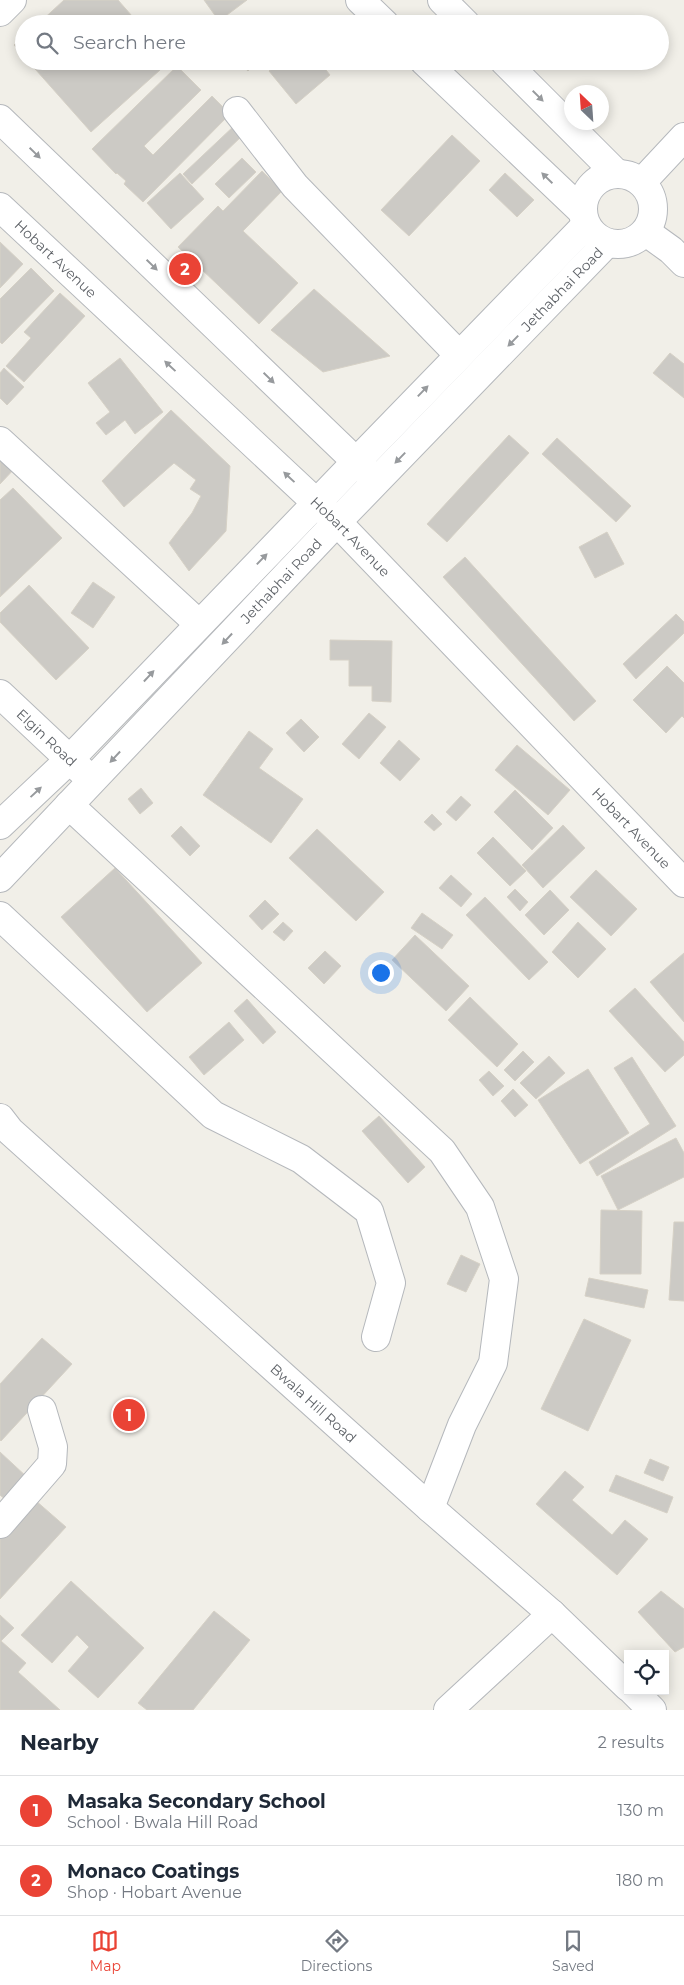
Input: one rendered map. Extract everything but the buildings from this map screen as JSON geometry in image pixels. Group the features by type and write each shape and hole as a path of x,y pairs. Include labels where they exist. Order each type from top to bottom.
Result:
{"street":[{"path":"0,12 12,0"},
{"path":"360,0 376,15"},
{"path":"442,0 457,15"},
{"path":"433,70 584,219 595,236 607,243 621,244 635,241 646,232 653,220 654,206 651,193 642,182 630,175 616,173 602,177 592,186 584,198 584,219"},
{"path":"513,70 616,173"},
{"path":"238,111 295,186 459,355"},
{"path":"0,119 377,482"},
{"path":"642,182 684,137"},
{"name":"Hobart Avenue","path":"0,208 337,522 684,883"},
{"name":"Jethabhai Road","path":"0,825 69,760 317,503 459,355 584,219"},
{"path":"646,232 680,254"},
{"name":"Jethabhai Road","path":"0,878 337,522 607,243"},
{"path":"0,441 199,624"},
{"name":"Elgin Road","path":"0,694 69,760 93,780"},
{"path":"69,805 442,1151 480,1207 504,1279 493,1363 462,1425 430,1508"},
{"path":"0,916 212,1116 301,1159 369,1211 391,1283 376,1337"},
{"name":"Bwala Hill Road","path":"3,1125 430,1508 552,1614 624,1683"},
{"path":"0,1524 52,1464 53,1446 42,1410"},
{"path":"448,1710 552,1614"},
{"path":"636,1695 652,1710"}],"place":[{"name":"Monaco Coatings","path":"185,269"},
{"name":"Masaka Secondary School","path":"129,1415"}]}
